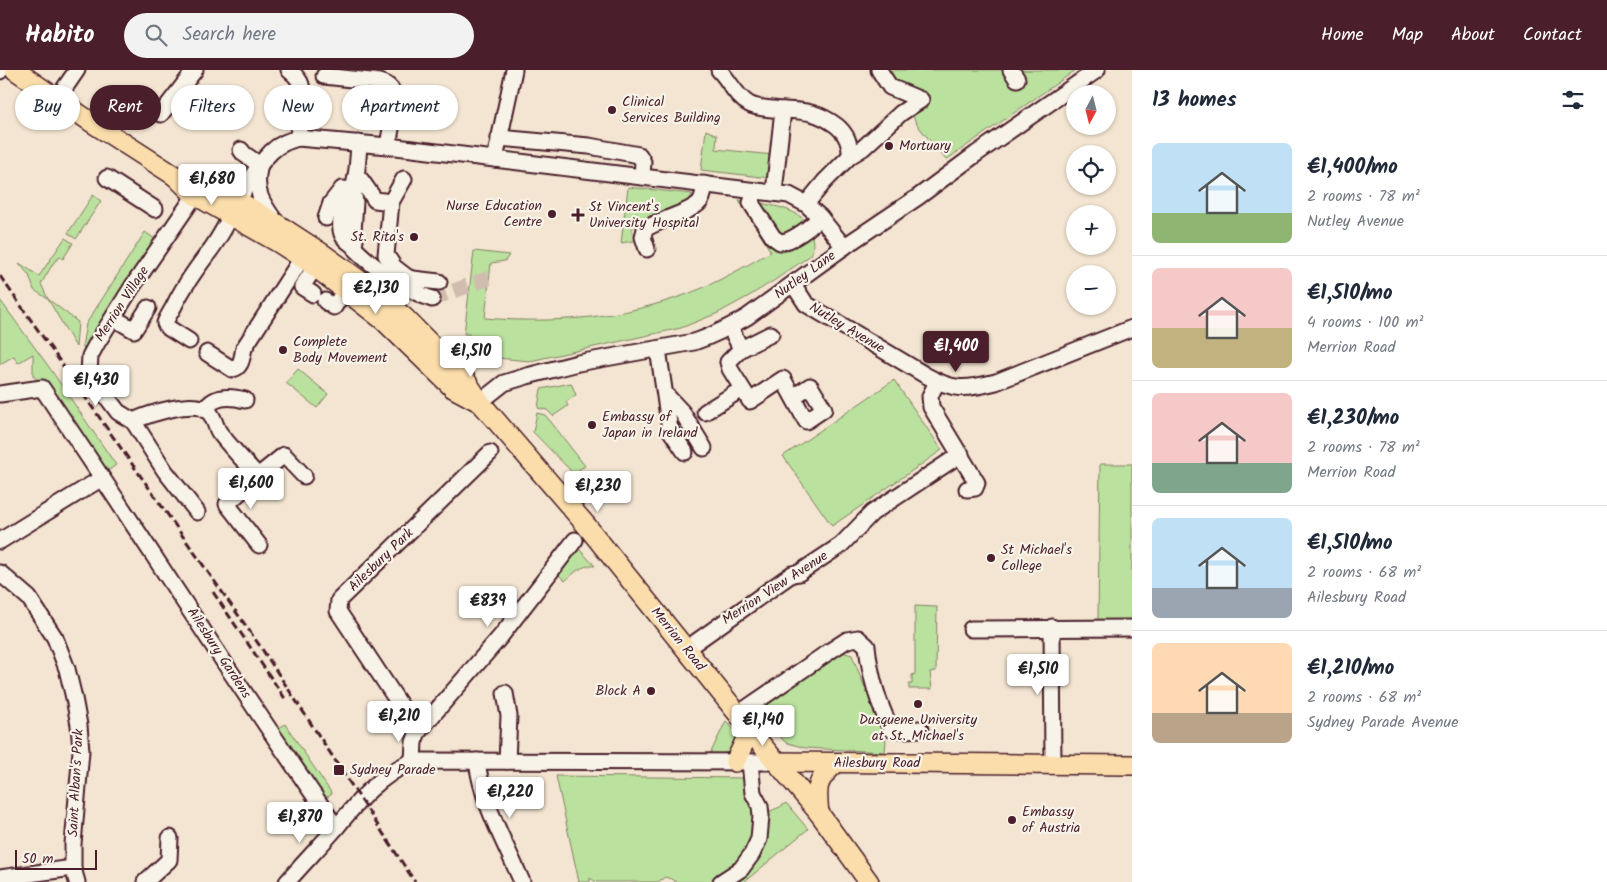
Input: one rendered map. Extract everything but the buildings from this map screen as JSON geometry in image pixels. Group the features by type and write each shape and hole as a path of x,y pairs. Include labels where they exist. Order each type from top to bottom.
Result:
{"main road":[{"name":"Merrion Road","path":"15,70 37,85"},
{"name":"Merrion Road","path":"80,112 139,145 175,176 234,208 277,224 362,282 453,388 480,402 586,525 819,813 869,882"},
{"name":"Merrion Road","path":"234,208 383,320 398,323"},
{"path":"743,720 746,739 743,762"},
{"name":"Ailesbury Road","path":"776,762 1132,765"},
{"path":"819,813 816,793 819,784 822,776 836,763"}],"street":[{"path":"67,85 77,70"},
{"path":"161,114 195,70"},
{"path":"495,159 514,70"},
{"path":"719,70 742,99 750,104 759,107 813,112 833,123 846,136 850,156"},
{"path":"806,204 825,181 850,156 863,148 901,113 921,100 890,87 879,70"},
{"name":"Nutley Lane","path":"480,402 504,383 527,376 578,363 694,342 730,327 747,317 1097,70"},
{"path":"294,72 301,83 303,92 298,138"},
{"path":"324,76 380,82 386,84 391,89 393,105 388,146"},
{"path":"774,192 778,132 783,110"},
{"path":"189,341 167,327 165,323 176,300 222,231 260,165 277,146 298,138 388,146 774,192 789,195 806,204 820,217 844,247"},
{"path":"499,138 589,146 639,155 643,162 642,176"},
{"path":"359,143 352,188 355,202 354,240 350,244 361,255 388,275 412,291 432,299"},
{"path":"241,150 260,165"},
{"path":"260,165 257,176 262,204 277,224"},
{"path":"107,178 154,209"},
{"path":"404,178 391,202 386,248 388,260 407,277 439,282"},
{"path":"352,188 360,180 375,200 391,202"},
{"path":"647,249 643,237 645,229 697,205 702,198 704,184"},
{"name":"Merrion Village","path":"196,188 97,343 90,356 89,372 118,412 133,421 165,471 198,512"},
{"path":"352,188 362,190 372,204"},
{"path":"755,191 751,203 773,236 780,242 788,241 813,225 820,217"},
{"path":"308,262 302,287 334,307 345,290"},
{"path":"207,353 235,369 243,358 244,348 308,262"},
{"name":"Nutley Avenue","path":"793,284 806,304 937,382 957,388 965,389 996,382 1132,328"},
{"path":"114,318 134,330 148,308"},
{"path":"730,327 741,349"},
{"path":"771,334 741,349 728,362 730,369 750,401 783,379 793,397"},
{"path":"658,349 670,430 684,452"},
{"path":"937,382 930,396 931,406 977,483 975,488 967,489"},
{"name":"Ailesbury Gardens","path":"0,394 42,388 336,827"},
{"path":"705,412 742,389"},
{"path":"666,395 682,412 704,448"},
{"path":"205,410 209,403 219,398 234,397 244,400"},
{"path":"133,421 147,415 198,406 210,412 219,431 258,476"},
{"name":"Ailesbury Park","path":"418,732 338,611 339,600 490,452"},
{"name":"Merrion View Avenue","path":"686,649 792,574 799,573 841,545 872,513 960,454"},
{"path":"259,545 227,504 284,455 304,476"},
{"path":"0,541 102,478"},
{"path":"287,882 360,798 386,775 413,761 414,742 418,732 501,636 575,540"},
{"name":"Saint Alban's Park","path":"0,573 29,598 55,638 67,669 72,689 79,725 81,751 74,844 75,875 0,878"},
{"path":"1052,627 1053,765"},
{"path":"971,629 1132,628"},
{"path":"743,720 841,643 858,638 867,646 869,666 881,708 891,729 920,729"},
{"path":"505,693 509,716 507,761"},
{"name":"Ailesbury Road","path":"413,761 776,762"},
{"path":"477,761 486,803 522,882"},
{"path":"721,882 741,869 752,854 758,839 761,816 760,806 753,793 743,762"},
{"path":"145,882 169,860 170,838"}],"green space":[{"path":"888,70 1076,70 946,160 918,126"},
{"path":"706,130 717,135 716,149 773,155 770,178 701,170"},
{"path":"628,187 692,194 690,200 638,221 632,229 633,241 621,243"},
{"path":"93,195 101,201 76,239 68,233"},
{"path":"739,200 783,208 803,218 809,226 813,250 811,255 775,280 718,313 681,328 530,361 486,357 486,355 480,354 480,348 474,347 474,341 469,341 469,334 464,334 474,251 509,255 505,261 491,263 485,318 511,320 563,319 615,313 640,308 701,289 771,252"},
{"path":"145,232 155,239 86,350 82,347 86,324"},
{"path":"65,238 73,243 63,259 60,257 54,262 41,284 48,299 34,290 29,275 19,263 39,276"},
{"path":"48,299 78,322 76,347"},
{"path":"0,300 49,367 116,465 105,473 43,384 33,376 33,354 18,363 14,356 0,364"},
{"path":"298,369 328,394 317,408 286,383"},
{"path":"894,380 942,450 832,526 783,456"},
{"path":"571,383 576,395 566,402 568,406 553,416 547,410 538,408 541,389"},
{"path":"537,413 545,415 585,466 573,473 533,432"},
{"path":"1100,464 1132,464 1132,620 1098,620"},
{"path":"578,548 595,566 582,568 565,581 559,575"},
{"path":"915,606 937,607 936,671 930,672 932,689 909,689 909,684 912,684 912,675 915,674"},
{"path":"842,652 852,655 886,741 885,752 805,748 785,742 761,715 762,704"},
{"path":"726,721 739,735 737,741 732,749 726,753 710,754"},
{"path":"285,724 332,794 323,800 275,731"},
{"path":"556,776 748,778 756,809 750,848 745,859 712,882 676,882 665,877 658,882 596,882 590,878 590,882 579,882"},
{"path":"786,803 808,829 744,882 731,882 768,812"}],"tunnel":[{"path":"432,299 489,278"}],"railway":[{"path":"0,276 260,646 415,882"},
{"path":"213,592 286,700"}],"place":[{"name":"Clinical Services Building","path":"612,110"},
{"name":"Mortuary","path":"889,146"},
{"name":"Nurse Education Centre","path":"552,214"},
{"name":"St Vincent's University Hospital","path":"578,215"},
{"name":"St. Rita's","path":"414,237"},
{"name":"Complete Body Movement","path":"283,350"},
{"name":"Embassy of Japan in Ireland","path":"592,425"},
{"name":"St Michael's College","path":"991,558"},
{"name":"Block A","path":"651,691"},
{"name":"Dusquene University at St. Michael's","path":"918,704"},
{"name":"Sydney Parade","path":"339,770"},
{"name":"Embassy of Austria","path":"1012,820"}]}
